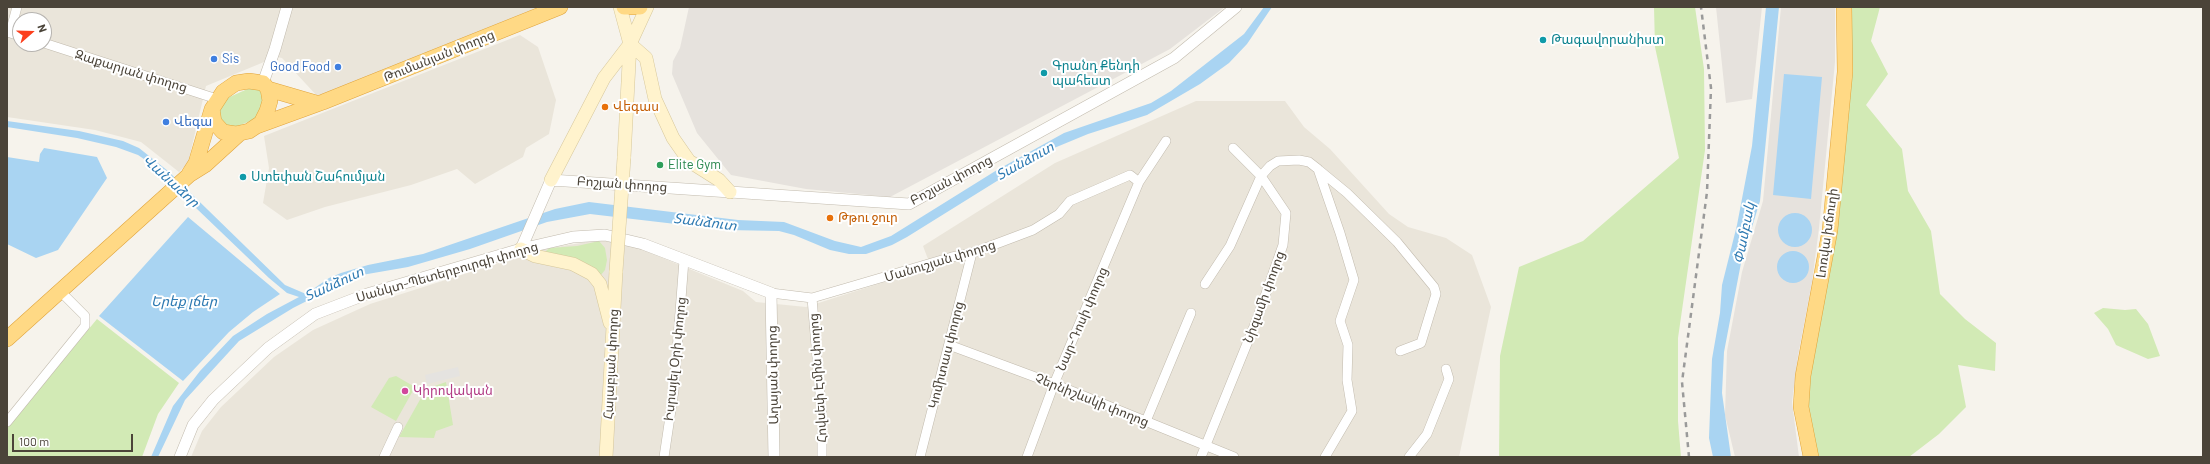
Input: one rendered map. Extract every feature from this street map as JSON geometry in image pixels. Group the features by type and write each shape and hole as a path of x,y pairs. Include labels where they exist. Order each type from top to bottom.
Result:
{"highway":[{"name":"Թումանյան փողոց","path":"257,126 560,7"},
{"path":"624,7 640,7"},
{"name":"Լոռվա խճուղի","path":"1811,457 1801,407 1803,376 1830,230 1844,72 1844,7"},
{"path":"189,175 196,163 214,104 236,83 249,80 316,104"},
{"path":"214,104 214,122 223,132 239,134 249,131 257,126 264,118 269,106 265,86"},
{"path":"7,339 189,175 205,165 239,134"}],"main road":[{"path":"620,7 630,44 646,58 655,99 673,138 689,161 719,180 730,192"},
{"path":"551,180 604,78 630,44 647,7"},
{"name":"Հալաբյան փողոց","path":"606,457 612,330 630,44"},
{"path":"521,249 535,256 573,264 592,274 600,284 612,330"}],"street":[{"path":"8,32 17,7"},
{"path":"265,86 287,7"},
{"name":"Բոշյան փողոց","path":"551,180 909,204 1174,58 1236,7"},
{"name":"Զաքարյան փողոց","path":"52,47 214,104"},
{"path":"1139,182 1166,141"},
{"name":"Նիզամի փողոց","path":"1201,457 1257,319 1283,245 1286,213 1261,176 1233,148"},
{"path":"1205,284 1230,246 1261,176 1270,166 1287,160 1309,162 1347,193 1397,242 1434,288 1436,294 1421,343 1400,351"},
{"path":"1318,169 1354,280 1340,322 1348,345 1347,380 1352,411 1325,457"},
{"name":"Մանուշյան փողոց","path":"771,293 812,298 952,257 972,253 1034,230 1059,214 1070,201 1130,175 1139,182"},
{"path":"521,249 551,180"},
{"name":"Նար-Դոսի փողոց","path":"1027,457 1054,384 1139,182"},
{"name":"Սանկտ-Պետերբուրգի փողոց","path":"180,457 193,425 213,400 268,348 311,317 367,294 521,249 573,237 606,235 643,244 771,293"},
{"name":"Կոմիտաս փողոց","path":"920,457 972,253"},
{"name":"Իսրայել Օրի փողոց","path":"664,457 674,390 684,260"},
{"path":"7,422 85,326 85,316 60,291"},
{"name":"Աղայան փողոց","path":"771,293 774,457"},
{"name":"Հովսեփ Էմին փողոց","path":"812,298 822,417 822,457"},
{"path":"1146,421 1191,313"},
{"name":"Չերնիշևսկի փողոց","path":"949,345 1054,384 1234,457"},
{"path":"1409,457 1427,434 1449,379 1446,369"},
{"path":"384,457 398,427"}],"shaded area":[{"path":"7,7 539,7 318,97 282,58 268,55 264,62 206,86 188,163 179,172 141,142 95,130 7,117"},
{"path":"689,7 1225,7 1170,49 890,197 806,189 731,175 697,133 672,74 673,61 680,48"},
{"path":"1716,7 1762,7 1752,99 1726,103"},
{"path":"1781,7 1835,7 1835,62 1819,228 1812,282 1798,356 1792,402 1799,457 1735,457 1725,415 1727,351 1742,272 1763,201"},
{"path":"520,35 538,47 556,100 549,134 526,148 523,157 475,184 457,169 411,185 325,207 287,220 263,203 269,168 264,136"},
{"path":"1196,101 1285,101 1304,127 1330,149 1389,214 1408,227 1446,238 1472,255 1491,307 1459,457 191,457 202,431 221,407 274,357 313,330 370,304 543,249 600,240 631,245 743,291 756,302 806,307 931,267 923,246 1055,163"},
{"path":"458,367 460,376 427,384 425,375"}],"green space":[{"path":"1654,7 1695,7 1704,69 1705,150 1678,338 1678,421 1681,457 1499,457 1500,356 1519,267 1583,241 1679,158 1655,47"},
{"path":"1848,7 1880,7 1871,41 1888,74 1866,105 1902,149 1908,191 1931,231 1940,294 1965,319 1996,343 1995,371 1958,365 1966,407 1939,434 1909,457 1816,457 1807,408 1809,379 1838,221"},
{"path":"252,87 262,90 266,100 257,118 236,127 219,124 219,108 225,99"},
{"path":"599,241 605,248 607,260 605,270 600,276 544,253 549,248 577,246"},
{"path":"2103,308 2125,310 2136,309 2148,324 2160,356 2148,359 2116,345 2108,329 2094,313"},
{"path":"97,319 179,383 158,414 142,457 7,457 7,428"},
{"path":"396,376 415,387 396,421 371,407 389,378"},
{"path":"446,382 453,425 436,431 434,438 399,437 426,389"}],"water":[{"path":"1264,7 1272,7 1247,44 1229,63 1200,84 1147,115 1088,134 1042,153 907,237 892,245 866,254 849,254 830,250 794,235 779,231 727,230 590,214 547,222 470,249 408,267 356,276 293,308 239,341 185,400 158,457 151,457 173,406 200,371 233,336 267,314 299,297 287,293 269,278 147,161 138,155 116,147 77,138 7,127 7,121 79,131 123,141 139,148 168,171 285,285 306,294 329,278 341,273 368,265 423,254 555,209 589,202 738,220 784,222 835,241 861,247 891,236 997,170 1064,133 1151,103 1171,91 1244,34"},
{"name":"Փամբակ","path":"1766,7 1779,7 1760,201 1741,263 1724,352 1722,393 1731,457 1713,457 1709,438 1712,359 1720,313 1722,285 1737,225 1752,146"},
{"path":"1784,74 1822,77 1811,199 1773,195"},
{"path":"44,148 97,157 107,178 58,250 36,258 7,244 7,157 39,162 40,154"},
{"path":"1798,213 1807,218 1811,223 1811,237 1807,242 1802,246 1792,247 1788,246 1779,237 1778,227 1779,223 1788,214"},
{"name":"Երեք լճեր","path":"188,217 280,294 253,312 229,332 183,381 99,316"},
{"path":"1790,251 1796,251 1805,255 1809,267 1805,279 1796,283 1790,283 1781,279 1777,270 1777,264 1781,255"}],"railway":[{"path":"1689,457 1682,382 1707,192 1711,88 1701,7"}],"place":[{"name":"Թագավորանիստ","path":"1543,40"},
{"name":"Sis","path":"214,59"},
{"name":"Good Food","path":"338,67"},
{"name":"Գրանդ Քենդի պահեստ","path":"1044,73"},
{"name":"Վեգաս","path":"605,107"},
{"name":"Վեգա","path":"166,122"},
{"name":"Elite Gym","path":"660,165"},
{"name":"Ստեփան Շահումյան","path":"243,177"},
{"name":"Թթու ջուր","path":"830,218"},
{"name":"Կիրովական","path":"405,391"}],"water label":[{"name":"Տանձուտ","path":"1025,161"},
{"name":"Վանաձոր","path":"171,181"},
{"name":"Տանձուտ","path":"705,222"},
{"name":"Տանձուտ","path":"334,284"}]}
